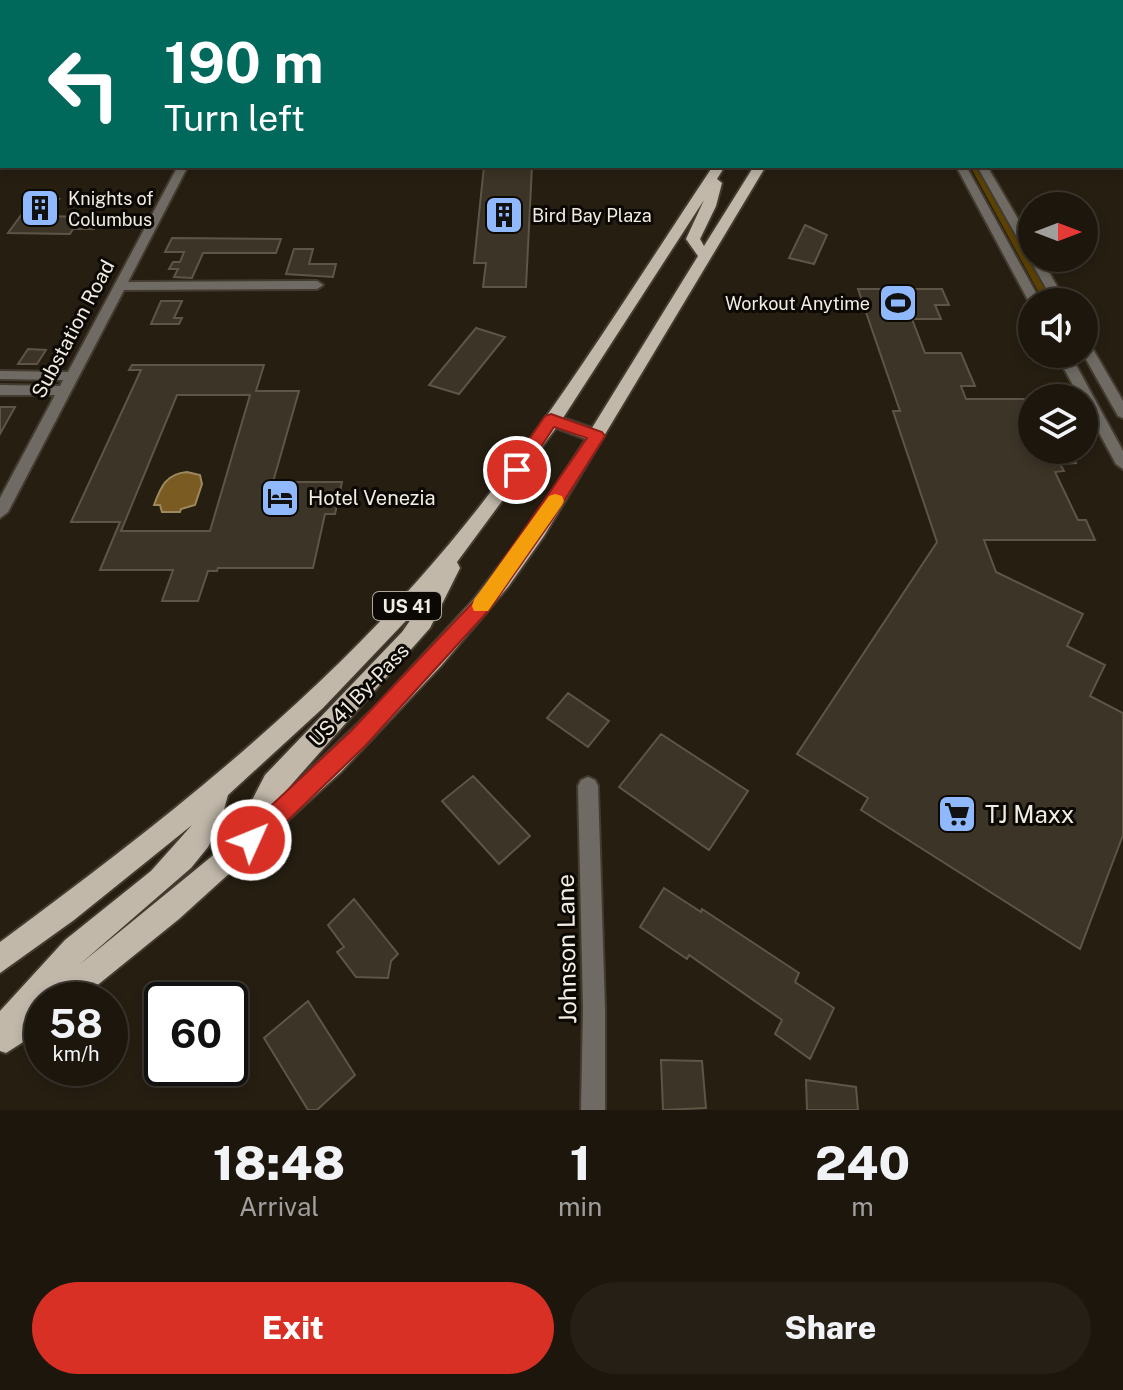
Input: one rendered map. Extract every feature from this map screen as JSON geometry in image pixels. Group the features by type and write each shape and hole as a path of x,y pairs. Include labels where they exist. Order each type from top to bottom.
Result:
{"main road":[{"name":"US 41 By-Pass","path":"80,982 136,939 256,835 357,739 482,604 551,508 597,436 759,168"},
{"name":"US 41 By-Pass","path":"0,959 216,793 361,654 423,589 467,536 551,420 717,169"},
{"path":"706,255 694,243 694,235 712,198 717,169"},
{"path":"551,420 597,436"},
{"path":"256,835 258,812 274,783 423,622 467,536"},
{"path":"0,1033 79,946 191,849 213,814 216,793"},
{"path":"0,976 30,937"},
{"path":"0,1044 24,1026"}],"street":[{"name":"Substation Road","path":"0,512 182,168"},
{"path":"962,168 1027,288"},
{"path":"983,168 1018,230"},
{"path":"119,286 317,285"},
{"path":"1098,368 1123,413"},
{"path":"0,375 72,376"},
{"path":"0,390 64,391"},
{"path":"1098,395 1113,395"},
{"path":"1098,417 1123,464"},
{"name":"Johnson Lane","path":"588,786 594,1009 593,1110"}],"shaded area":[{"path":"971,168 987,168 1018,230 1018,254"},
{"path":"1028,272 1048,272 1058,288 1036,288"},
{"path":"187,472 200,475 202,484 195,505 180,512 162,512 160,505 154,505 162,487 174,475"}],"building":[{"name":"Bird Bay Plaza","path":"484,168 532,168 526,287 483,287 486,263 474,263"},
{"name":"Knights of Columbus","path":"33,199 59,199 47,216 82,217 78,222 98,222 94,229 73,229 70,234 8,233"},
{"path":"805,225 827,235 814,264 789,258"},
{"path":"172,238 281,239 276,253 203,253 192,278 174,277 178,269 169,269 173,262 180,262 184,252 165,252"},
{"path":"294,249 313,249 309,264 336,264 333,277 286,274"},
{"path":"858,289 942,289 949,305 935,305 941,319 912,319 925,353 961,353 975,386 961,386 966,399 1018,399 1018,464 1060,464 1064,471 1055,472 1078,520 1086,520 1095,540 984,540 996,572 1083,614 1067,646 1105,665 1090,696 1123,713 1123,835 1080,949 861,810 868,798 797,754 937,542 893,411 900,411"},
{"path":"161,301 182,301 174,318 182,318 179,324 151,324"},
{"path":"476,328 505,337 459,394 429,385"},
{"path":"28,349 46,350 37,364 18,364"},
{"name":"Hotel Venezia","path":"132,365 264,365 256,391 299,391 273,482 342,482 335,514 325,514 313,568 218,568 217,571 208,571 198,601 162,601 173,570 100,570 120,522 71,522 141,370 129,370","holes":["177,395 250,395 210,531 121,531"]},
{"path":"0,407 15,407 0,434"},
{"path":"568,693 609,721 588,747 547,718"},
{"path":"661,734 748,791 709,850 619,787"},
{"path":"473,776 530,836 499,864 442,801"},
{"path":"664,888 701,912 702,909 799,973 795,982 834,1008 810,1059 775,1034 782,1020 689,955 687,959 640,927"},
{"path":"354,899 398,954 391,961 388,978 356,977 337,952 344,947 328,925"},
{"path":"308,1001 355,1075 317,1110 308,1110 264,1038"},
{"path":"661,1060 702,1061 706,1108 663,1110"},
{"path":"806,1080 856,1087 858,1110 807,1110"}],"slow traffic":[{"path":"481,606 555,501"}],"place":[{"name":"Knights of Columbus","path":"40,208"},
{"name":"Bird Bay Plaza","path":"504,215"},
{"name":"Workout Anytime","path":"898,303"},
{"name":"Hotel Venezia","path":"280,498"},
{"name":"TJ Maxx","path":"957,814"}],"route":[{"path":"251,840 357,739 482,604 520,553 597,436 551,420 517,470"}]}
